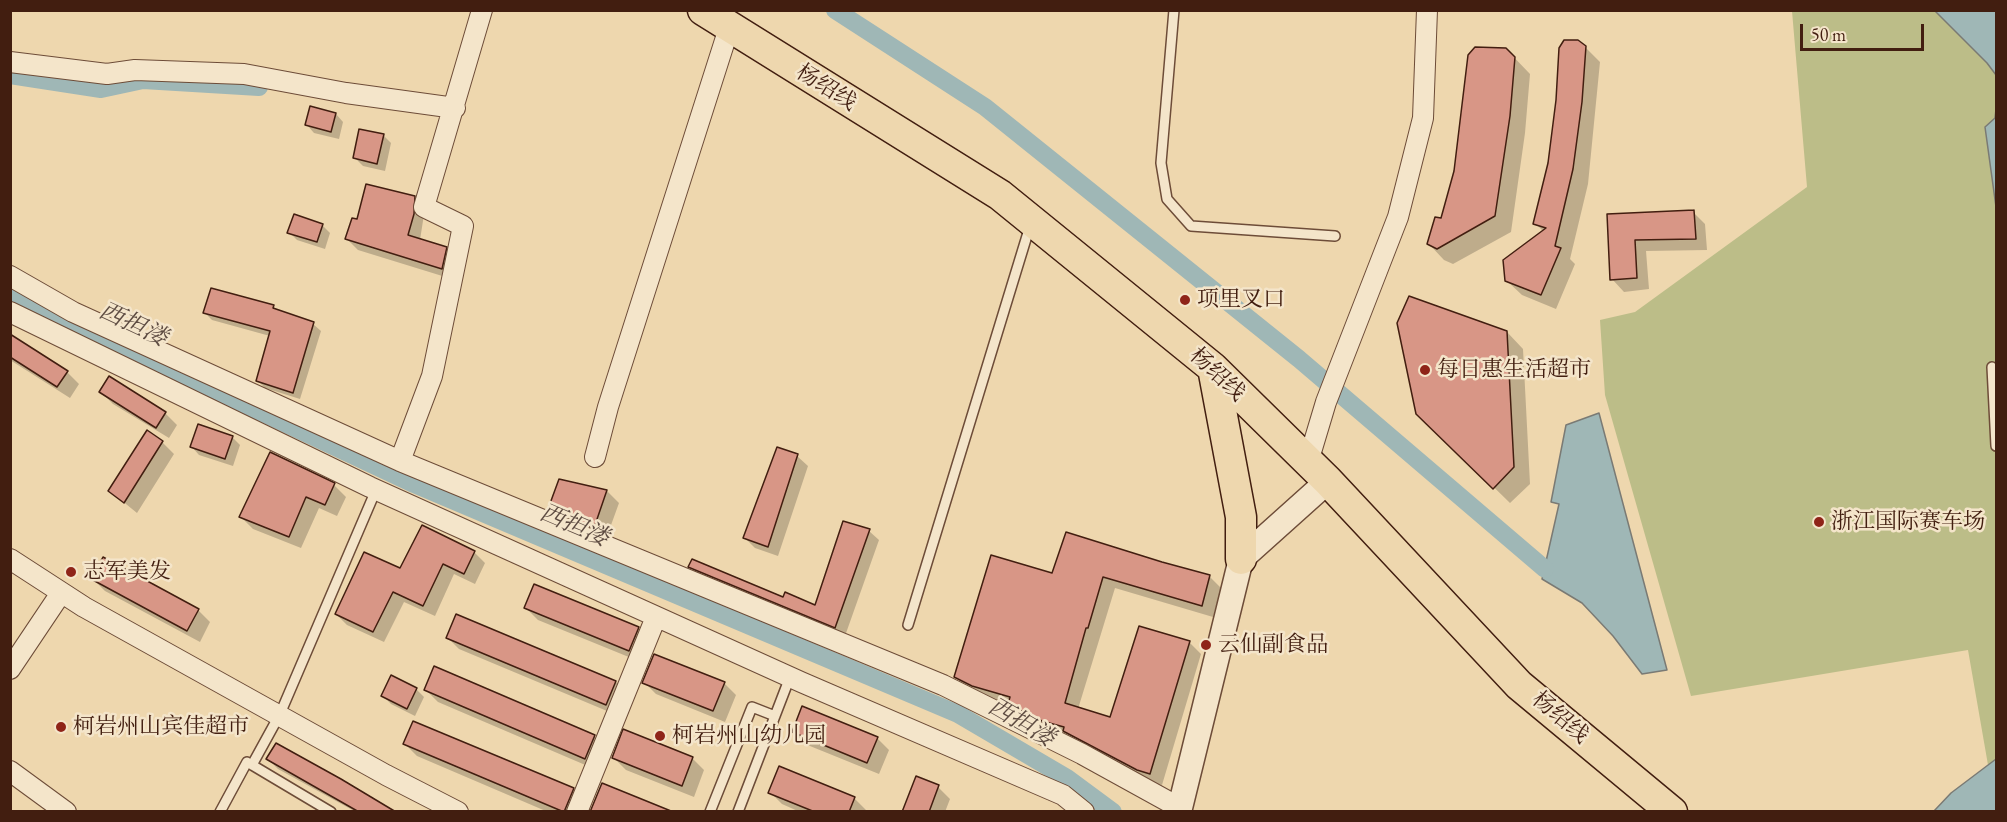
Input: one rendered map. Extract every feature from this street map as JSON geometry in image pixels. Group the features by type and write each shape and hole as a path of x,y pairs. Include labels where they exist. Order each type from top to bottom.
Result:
{"main road":[{"name":"杨绍线","path":"703,10 1000,195 1213,368 1318,472 1519,685 1672,812"},
{"path":"1213,368 1241,518 1242,560"}],"street":[{"path":"400,461 432,376 463,226 424,207 482,10"},
{"path":"10,276 73,312 400,461 943,685 1082,754 1179,810 1242,560 1318,472 1326,402 1398,217 1423,118 1427,10"},
{"path":"595,457 608,406 729,28"},
{"path":"10,62 107,74 135,70 244,74 346,93 455,108"},
{"path":"10,312 376,490 790,677 1063,795 1084,812"},
{"path":"10,559 61,593 386,775 458,812"},
{"path":"10,669 61,593"},
{"path":"577,812 656,616"},
{"path":"10,771 66,812"}],"lane":[{"path":"1174,10 1161,163 1167,199 1191,226 1335,236"},
{"path":"908,625 1031,221"},
{"path":"1992,367 1996,446"},
{"path":"252,765 280,714 376,490"},
{"path":"738,812 790,677"},
{"path":"710,812 752,707 775,716"},
{"path":"220,812 247,762 331,812"}],"green space":[{"name":"浙江国际赛车场","path":"1792,11 1996,11 1996,811 1968,650 1691,696 1605,395 1600,320 1635,312 1807,187"}],"water":[{"path":"1935,11 1996,11 1996,75 1987,63"},
{"path":"1996,109 1996,207 1985,127 1995,118"},
{"path":"1599,413 1667,670 1642,674 1613,636 1582,603 1542,579 1559,504 1551,502 1566,425"},
{"path":"1996,759 1996,811 1934,811 1951,793"}],"building":[{"path":"1564,40 1578,40 1586,46 1582,102 1573,169 1555,246 1561,248 1541,295 1505,281 1503,260 1546,228 1533,224 1548,163 1556,100 1559,48"},
{"path":"1475,47 1506,48 1515,57 1510,116 1495,216 1437,249 1427,244 1435,217 1441,218 1454,171 1468,55"},
{"path":"310,106 336,113 331,132 305,125"},
{"path":"359,129 384,134 377,164 353,158"},
{"path":"366,184 415,196 414,214 408,235 447,247 442,269 345,239 352,218 357,219"},
{"path":"1694,210 1696,239 1635,240 1637,278 1610,280 1607,214"},
{"path":"294,214 323,224 317,242 287,233"},
{"path":"211,288 274,305 273,308 314,322 293,393 256,381 270,331 203,313"},
{"path":"1409,296 1507,331 1514,467 1493,489 1416,414 1397,323"},
{"path":"10,334 68,371 57,387 10,357"},
{"path":"109,376 166,412 156,428 99,392"},
{"path":"198,424 233,436 225,459 190,447"},
{"path":"147,430 163,441 124,503 108,491"},
{"path":"777,447 798,454 768,547 743,538"},
{"path":"270,452 335,483 325,505 306,497 289,537 239,517"},
{"path":"559,479 607,490 594,528 548,509"},
{"path":"843,521 870,529 835,628 688,567 692,559 783,597 785,592 815,605"},
{"path":"422,525 475,551 464,574 443,564 423,606 393,592 373,632 335,614 364,552 400,568"},
{"path":"1066,532 1210,575 1202,606 1103,577 1088,628 1086,628 1065,703 1110,717 1139,626 1190,641 1150,774 1137,770 1063,731 1064,727 1042,721 1008,704 1010,697 972,686 954,677 991,555 1052,573"},
{"path":"103,557 199,609 187,631 91,579"},
{"path":"534,584 639,627 629,651 524,608"},
{"path":"456,614 616,681 606,705 446,638"},
{"path":"654,654 725,682 713,711 642,683"},
{"path":"434,666 595,735 585,759 424,690"},
{"path":"391,675 417,688 407,709 381,696"},
{"path":"802,706 878,737 867,763 792,732"},
{"path":"413,721 574,788 564,812 403,744"},
{"path":"623,729 693,757 682,786 612,758"},
{"path":"276,743 396,812 359,812 266,759"},
{"path":"779,766 855,797 849,812 815,812 768,793"},
{"path":"916,776 939,785 929,812 902,812"},
{"path":"602,783 671,811 590,812"}],"waterway":[{"path":"835,10 985,107 1299,359 1545,569"},
{"name":"西担溇","path":"10,75 101,89 143,80 259,87"},
{"name":"西担溇","path":"10,294 414,484 958,714 1067,778 1113,812"}],"place":[{"name":"项里叉口","path":"1185,300"},
{"name":"每日惠生活超市","path":"1425,370"},
{"name":"浙江国际赛车场","path":"1819,522"},
{"name":"志军美发","path":"71,572"},
{"name":"云仙副食品","path":"1206,645"},
{"name":"柯岩州山宾佳超市","path":"61,727"},
{"name":"柯岩州山幼儿园","path":"660,736"}]}
